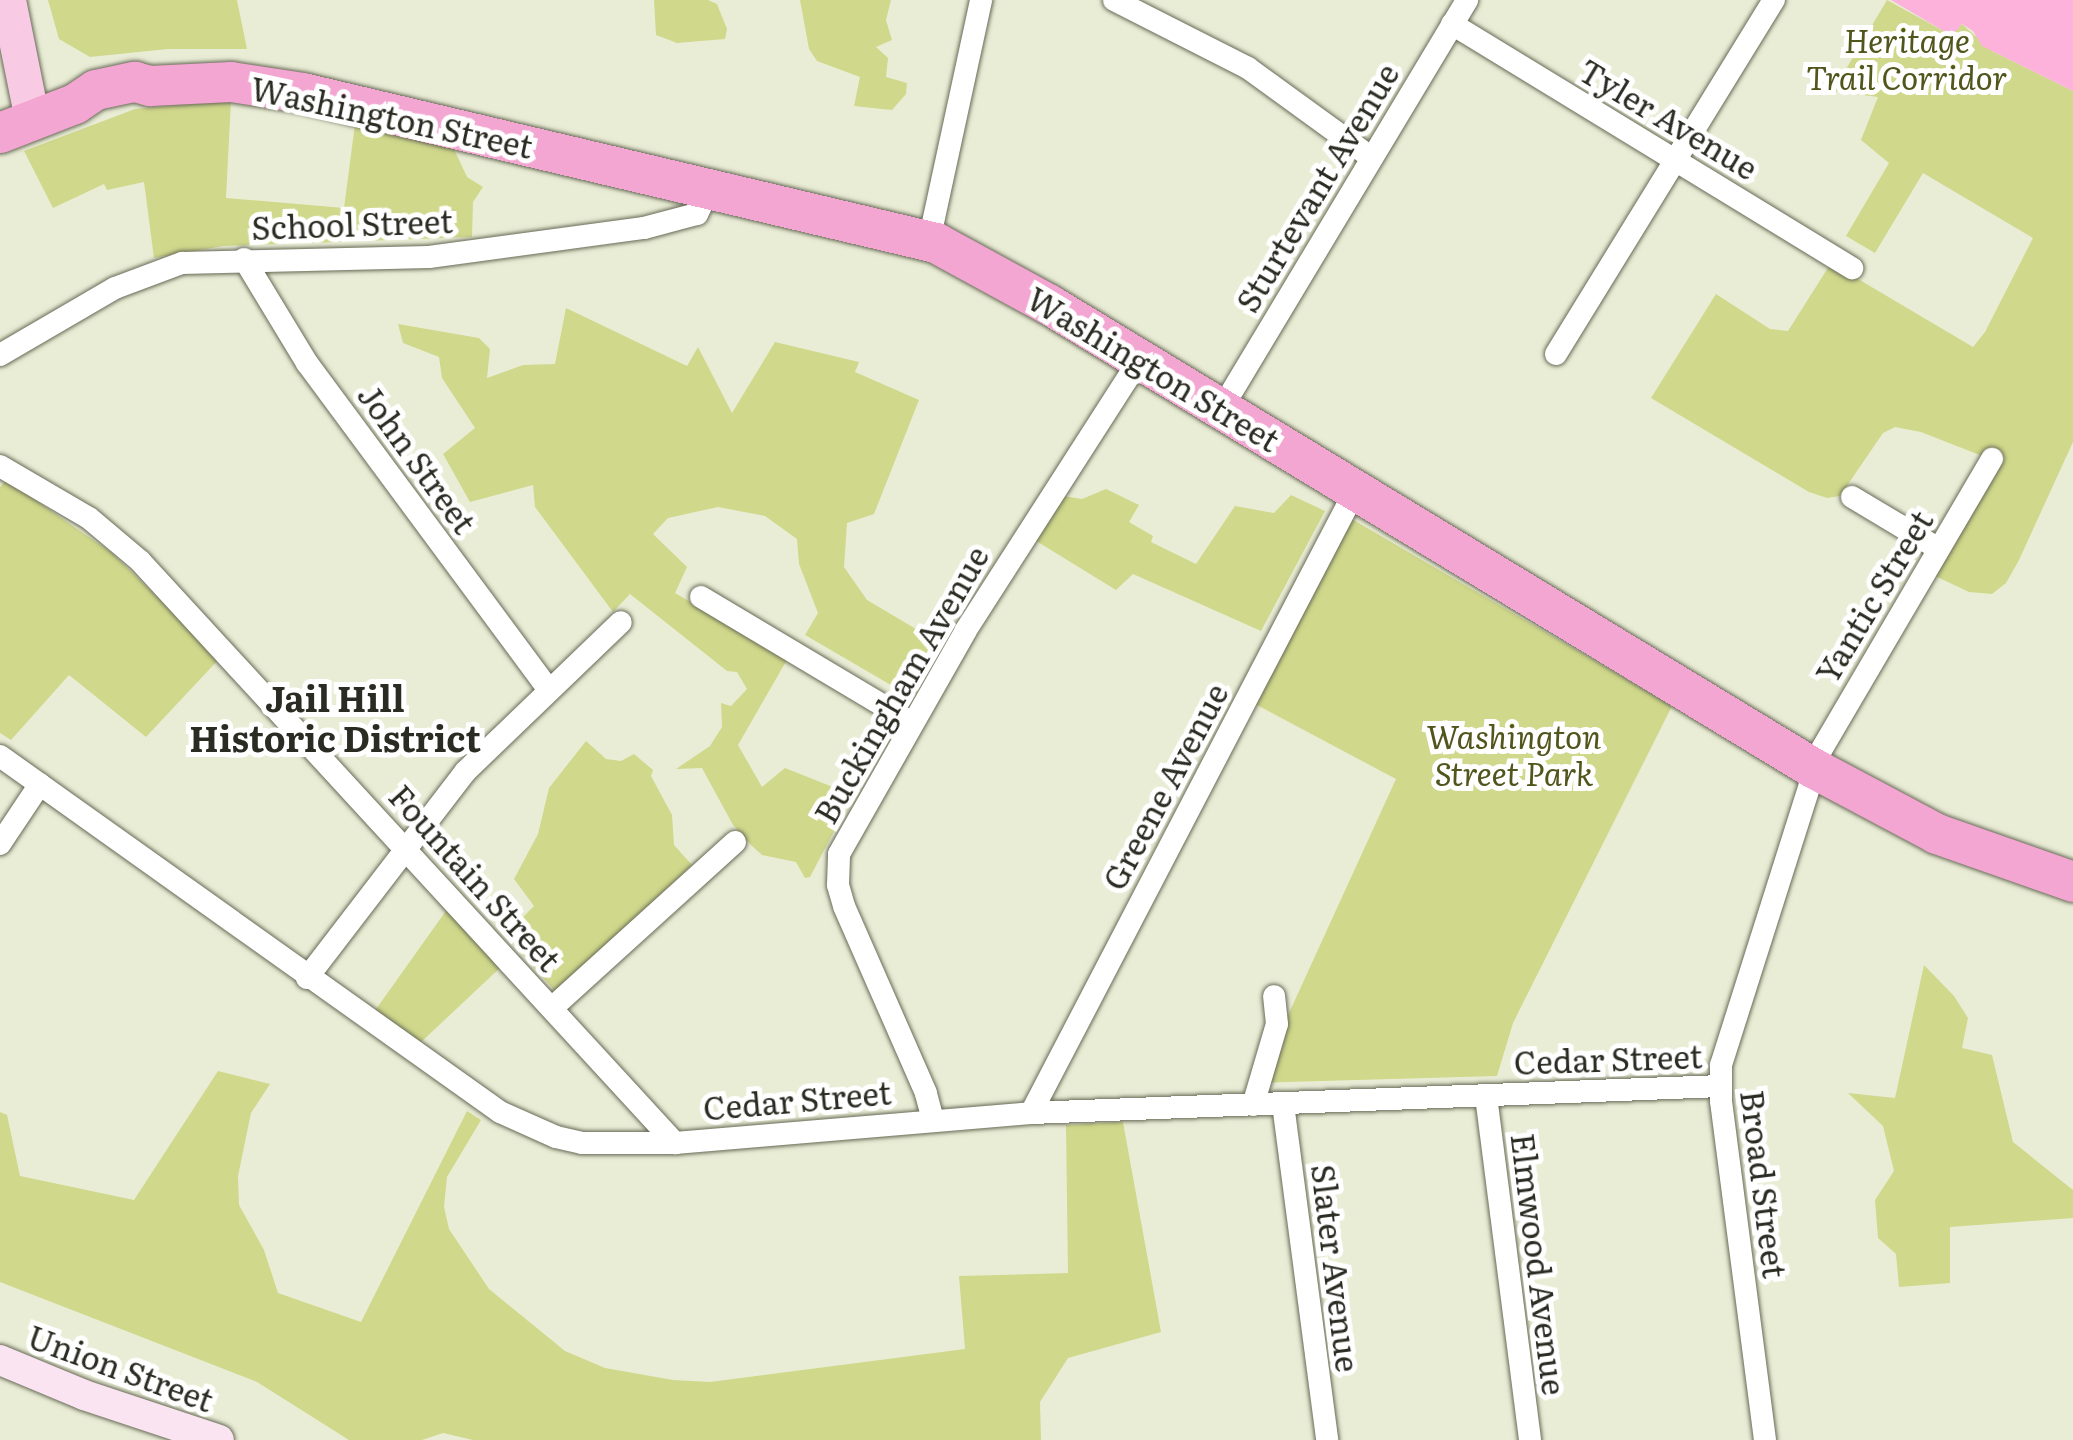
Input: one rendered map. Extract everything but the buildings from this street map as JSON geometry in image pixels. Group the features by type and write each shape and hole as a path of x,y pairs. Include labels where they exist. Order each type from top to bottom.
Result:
{"highway":[{"name":"Washington Street","path":"16,126 75,104 92,91 135,82 150,86 227,82 273,88 928,241 975,262 1140,359 1813,768 1946,838 2073,882"}],"main road":[{"path":"12,17 16,126"},
{"name":"Union Street","path":"0,1360 84,1395 218,1440"}],"street":[{"path":"928,241 980,0"},
{"path":"1114,0 1254,72 1372,158"},
{"name":"Sturtevant Avenue","path":"1222,408 1467,0"},
{"path":"1556,354 1774,0"},
{"name":"Tyler Avenue","path":"1452,24 1852,268"},
{"name":"School Street","path":"0,355 144,275 197,260 429,257 644,228 696,214 710,188"},
{"name":"John Street","path":"244,259 307,363 548,689"},
{"name":"Buckingham Avenue","path":"933,1120 926,1093 844,906 837,876 844,842 988,594 1140,359"},
{"name":"Yantic Street","path":"1813,768 1992,459"},
{"name":"Fountain Street","path":"0,466 90,518 127,548 675,1142"},
{"name":"Greene Avenue","path":"1031,1114 1356,490"},
{"path":"1852,497 1939,549"},
{"path":"701,597 912,723"},
{"path":"306,978 465,772 621,622"},
{"name":"Cedar Street","path":"0,756 306,978 500,1112 527,1126 582,1143 675,1142 1031,1114 1720,1086"},
{"name":"Broad Street","path":"1765,1440 1720,1086 1734,1016 1813,768"},
{"path":"0,844 40,784"},
{"path":"552,1008 735,842"},
{"path":"1253,1105 1277,1024 1274,996"},
{"name":"Elmwood Avenue","path":"1486,1096 1530,1440"},
{"name":"Slater Avenue","path":"1283,1104 1327,1440"}],"green space":[{"path":"48,0 237,0 247,49 168,49 90,57 59,39"},
{"path":"654,0 708,0 717,4 727,29 725,39 677,43 656,35"},
{"path":"800,0 891,0 886,20 892,40 876,47 888,58 886,77 907,83 906,94 892,110 854,106 860,77 817,61 809,49"},
{"name":"Heritage Trail Corridor","path":"1887,0 1951,35 1962,24 1992,51 2073,91 2073,442 2019,560 2006,583 1992,594 1969,592 1933,575 1995,461 1921,432 1895,427 1883,433 1840,496 1827,498 1809,492 1651,398 1716,294 1770,329 1788,331 1831,263 1973,347 1985,332 2033,238 1923,173 1875,253 1846,236 1889,163 1861,140 1878,97 1833,91"},
{"path":"231,100 226,198 344,208 355,124 453,147 467,177 483,187 473,202 472,237 223,246 154,258 144,182 107,190 104,184 53,208 24,151 135,109"},
{"path":"566,308 687,366 698,347 732,413 775,342 859,362 855,372 919,400 874,514 847,523 844,567 867,600 938,642 908,695 805,635 818,613 799,564 797,539 765,516 718,507 668,518 653,534 687,567 675,593 788,658 738,745 762,787 785,768 853,795 810,877 805,878 796,862 762,855 751,845 733,825 702,768 676,769 710,746 722,727 721,703 731,706 747,689 737,672 727,671 630,594 613,612 535,507 533,485 470,502 443,454 475,428 442,378 439,357 403,343 398,324 479,338 490,349 487,378 523,365 555,364"},
{"path":"6,480 112,553 220,658 146,737 69,675 11,740 0,733 0,487"},
{"path":"1106,489 1139,505 1129,522 1153,536 1151,542 1196,564 1235,506 1274,513 1291,495 1325,511 1261,631 1133,574 1116,590 1033,539 1063,496 1082,499"},
{"name":"Washington Street Park","path":"1350,518 1672,706 1513,1023 1497,1076 1257,1083 1396,779 1253,703"},
{"path":"586,741 606,759 621,761 634,754 653,770 651,776 672,815 674,845 692,865 556,992 505,935 534,906 514,879 538,834 549,788"},
{"path":"448,908 502,966 419,1044 374,1012"},
{"path":"1924,965 1954,996 1968,1018 1962,1048 1992,1055 2013,1142 2073,1190 2073,1218 1950,1227 1950,1283 1899,1287 1896,1254 1878,1238 1875,1200 1894,1171 1883,1126 1848,1093 1895,1098"},
{"path":"218,1071 270,1084 251,1113 238,1176 239,1205 264,1250 278,1293 361,1322 467,1111 481,1120 447,1177 444,1207 449,1229 489,1289 565,1351 605,1368 710,1382 965,1349 959,1276 1068,1273 1066,1125 1123,1122 1161,1332 1068,1358 1040,1402 1041,1440 473,1440 443,1433 422,1440 349,1440 257,1382 0,1282 0,1112 7,1115 20,1176 134,1200"}],"shaded area":[{"path":"1891,0 2073,0 2073,91 1982,46 1973,31 1962,24 1952,36"}],"district":[{"name":"Jail Hill Historic District","path":"335,717"}]}
